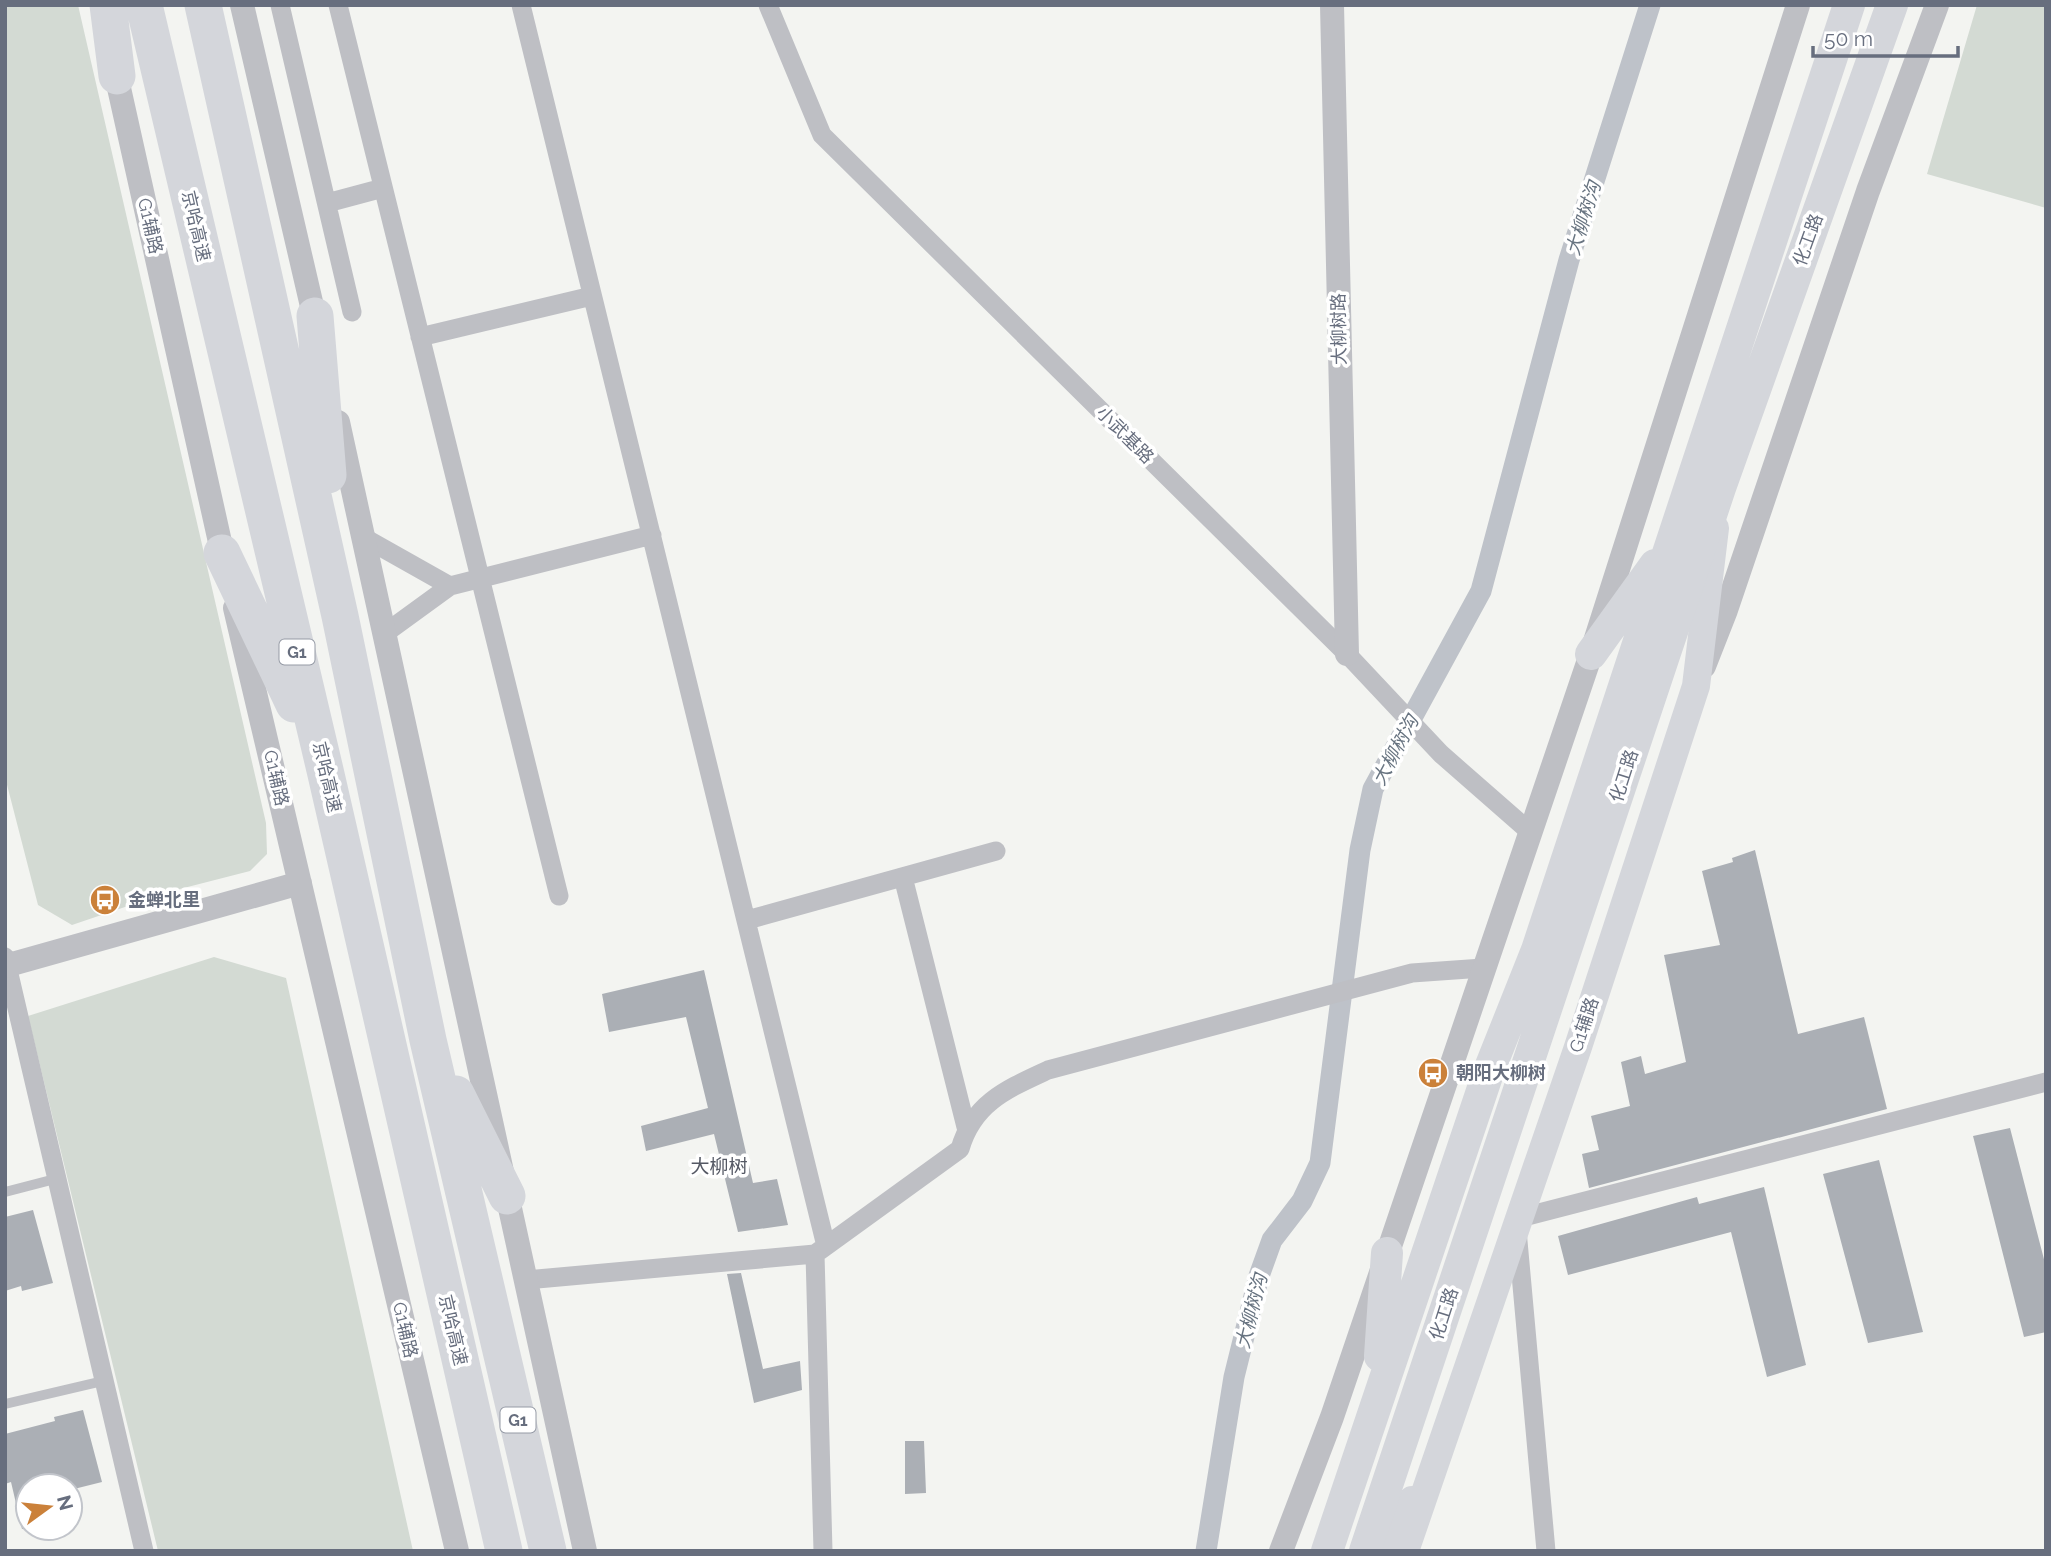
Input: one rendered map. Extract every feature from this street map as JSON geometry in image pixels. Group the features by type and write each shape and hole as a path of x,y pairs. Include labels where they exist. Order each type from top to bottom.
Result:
{"highway":[{"path":"108,5 117,76"},
{"name":"京哈高速","path":"144,5 325,770 504,1551"},
{"name":"G1","path":"203,5 341,616 429,1040 548,1551"},
{"path":"315,316 341,616"},
{"path":"222,553 325,770"},
{"path":"429,1040 507,1196"}],"main road":[{"name":"化工路","path":"1327,1551 1488,1073 1537,950 1849,5"},
{"name":"化工路","path":"1365,1551 1720,488 1892,5"},
{"name":"G1辅路","path":"1405,1551 1516,1219 1578,1047 1696,686 1720,488"},
{"path":"1591,654 1672,541"},
{"path":"1377,1402 1387,1253"},
{"path":"1379,1551 1434,1466"}],"street":[{"name":"G1辅路","path":"98,5 117,76 222,553 457,1551"},
{"path":"242,5 315,316 585,1551"},
{"path":"281,5 352,312"},
{"path":"338,5 559,896"},
{"path":"521,5 747,920 821,1250 824,1551"},
{"name":"小武基路","path":"768,5 822,135 1347,654 1441,754 1529,831"},
{"name":"大柳树路","path":"1332,5 1347,654"},
{"path":"1281,1551 1329,1428 1591,654 1798,5"},
{"path":"1696,686 1726,610 1868,191 1937,5"},
{"path":"327,204 383,188"},
{"path":"420,337 592,296"},
{"path":"384,634 450,586 652,535"},
{"path":"363,537 450,586"},
{"path":"747,920 996,851"},
{"path":"903,877 966,1127"},
{"path":"144,1551 6,963 300,883"},
{"path":"526,1280 821,1250 960,1149 966,1127 1000,1092 1048,1070 1412,973 1483,968"},
{"path":"1546,1551 1516,1219 2046,1082"}],"lane":[{"path":"5,1192 55,1179"},
{"path":"5,1404 103,1381"}],"shaded area":[{"path":"5,5 78,5 266,823 267,854 250,871 172,891 72,925 38,905 5,777"},
{"path":"1977,5 2046,5 2046,208 1927,174"},
{"path":"214,957 286,978 413,1551 158,1551 28,1016"}],"building":[{"path":"1755,850 1798,1034 1864,1017 1887,1109 1589,1188 1582,1154 1599,1150 1591,1116 1630,1106 1621,1062 1641,1056 1645,1074 1686,1062 1664,955 1720,945 1702,871 1733,862 1732,858"},
{"path":"704,970 753,1183 777,1179 788,1225 738,1232 714,1134 646,1151 641,1126 708,1108 686,1017 609,1032 602,994"},
{"path":"2010,1128 2046,1267 2046,1332 2024,1337 1973,1136"},
{"path":"1879,1160 1923,1332 1868,1343 1823,1174"},
{"path":"1764,1187 1806,1365 1767,1377 1731,1232 1568,1275 1558,1236 1697,1197 1699,1204"},
{"path":"33,1210 53,1283 22,1291 21,1286 5,1291 5,1217"},
{"path":"741,1273 763,1369 800,1361 802,1390 754,1403 727,1274"},
{"path":"83,1410 102,1482 84,1486 84,1472 14,1472 14,1495 11,1482 5,1484 5,1434 55,1421 54,1417"},
{"path":"905,1441 924,1441 926,1493 905,1494"}],"waterway":[{"name":"大柳树沟","path":"1206,1551 1234,1377 1259,1276 1272,1240 1302,1201 1320,1163 1360,850 1373,789 1481,591 1569,260 1650,5"}],"place":[{"name":"金蝉北里","path":"105,900"},
{"name":"朝阳大柳树","path":"1433,1073"}],"district":[{"name":"大柳树","path":"719,1166"}]}
